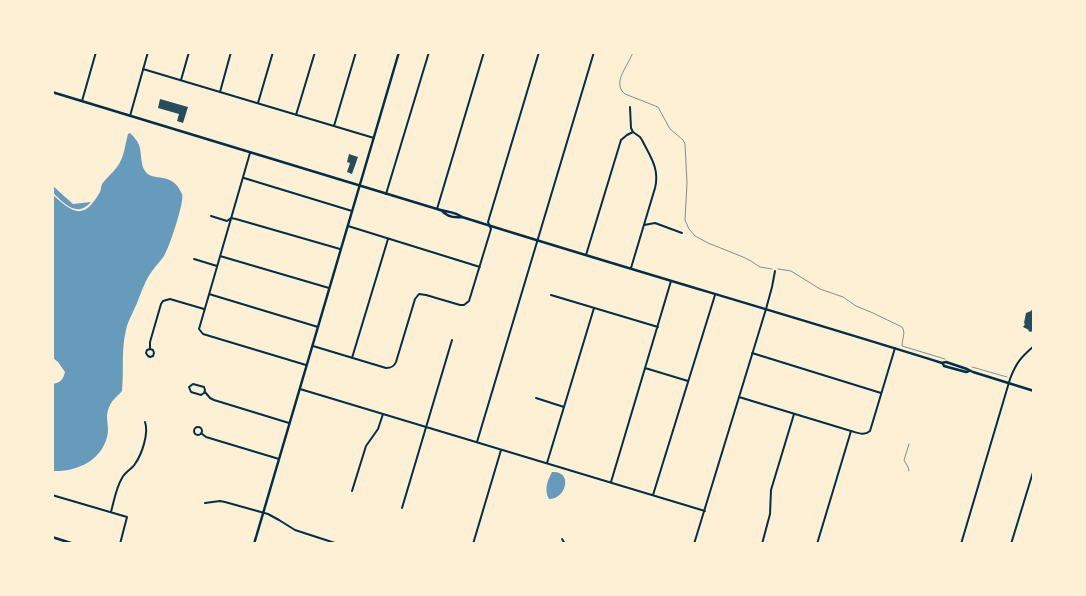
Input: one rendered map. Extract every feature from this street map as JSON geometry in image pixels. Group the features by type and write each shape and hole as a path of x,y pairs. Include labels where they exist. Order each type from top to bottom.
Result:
{"street":[{"path":"82,101 96,52"},
{"path":"130,116 148,52"},
{"path":"181,80 189,52"},
{"path":"220,92 231,52"},
{"path":"258,103 273,52"},
{"path":"296,115 315,52"},
{"path":"334,126 356,52"},
{"path":"254,544 399,52"},
{"path":"386,194 429,52"},
{"path":"439,210 484,52"},
{"path":"313,346 386,368 392,367 396,362 416,297 419,294 464,305 469,301 491,230 488,222 539,52"},
{"path":"477,442 594,52"},
{"path":"143,69 374,138"},
{"path":"52,92 439,210 456,218 462,217 489,225 895,348 942,363 944,366 966,372 969,371 1034,391"},
{"path":"630,107 631,128 642,140 657,172 657,182 631,268"},
{"path":"586,255 621,140 633,132"},
{"path":"250,153 199,329 201,332 307,365"},
{"path":"243,178 352,211"},
{"path":"211,216 227,221 231,218 236,218 341,250"},
{"path":"644,225 654,223 682,233"},
{"path":"347,226 480,267"},
{"path":"352,358 388,239"},
{"path":"220,256 329,288"},
{"path":"194,259 217,266"},
{"path":"694,544 766,309 775,271"},
{"path":"611,482 672,280"},
{"path":"209,294 318,327"},
{"path":"653,496 715,294"},
{"path":"550,295 658,327"},
{"path":"150,349 150,342 163,301 170,299 204,309"},
{"path":"547,463 594,308"},
{"path":"402,508 452,340"},
{"path":"961,544 1009,383 1021,358 1034,346"},
{"path":"739,397 862,434 869,432 895,348"},
{"path":"752,353 881,393"},
{"path":"645,368 688,382"},
{"path":"205,392 201,395 191,392 190,387 193,384 202,386 210,398 214,400 289,423"},
{"path":"300,389 705,511"},
{"path":"536,398 564,407"},
{"path":"352,492 367,442 378,429 383,414"},
{"path":"762,544 770,514 771,490 794,414"},
{"path":"111,512 120,481 134,466 139,457 146,434 145,422"},
{"path":"818,544 851,431"},
{"path":"201,433 206,437 279,459"},
{"path":"472,544 502,450"},
{"path":"1011,544 1034,468"},
{"path":"52,495 128,517 120,544"},
{"path":"206,503 220,501 263,513 280,520 295,530 338,544"},
{"path":"55,544 54,538 74,544"},
{"path":"562,539 565,544"}],"path":[{"path":"633,52 622,74 619,85 625,94 658,107 670,130 683,140 685,144 687,183 685,220 692,233 700,239 751,260 760,267 791,271 820,289 843,298 902,327 904,332 902,346 944,358"},
{"path":"970,366 1007,377 1008,379"},
{"path":"909,444 904,460 909,471"}],"water":[{"path":"130,133 139,145 142,165 145,171 153,176 173,182 182,194 181,206 164,256 146,281 127,326 124,338 122,391 112,401 108,410 108,434 104,445 93,459 79,467 53,471 53,384 61,380 65,372 53,358 53,195 73,210 84,210 89,207 100,192 102,184 123,156 128,134"},
{"path":"53,186 73,204 91,202 81,209 71,208 53,193"},
{"path":"552,472 563,475 565,485 560,494 555,498 549,499 547,486"}],"building":[{"path":"160,99 188,107 183,123 177,121 179,114 158,108"},
{"path":"349,154 358,157 352,174 347,172 350,163 347,162"},
{"path":"1034,306 1034,332 1031,332 1023,327 1026,313 1031,311"}]}
